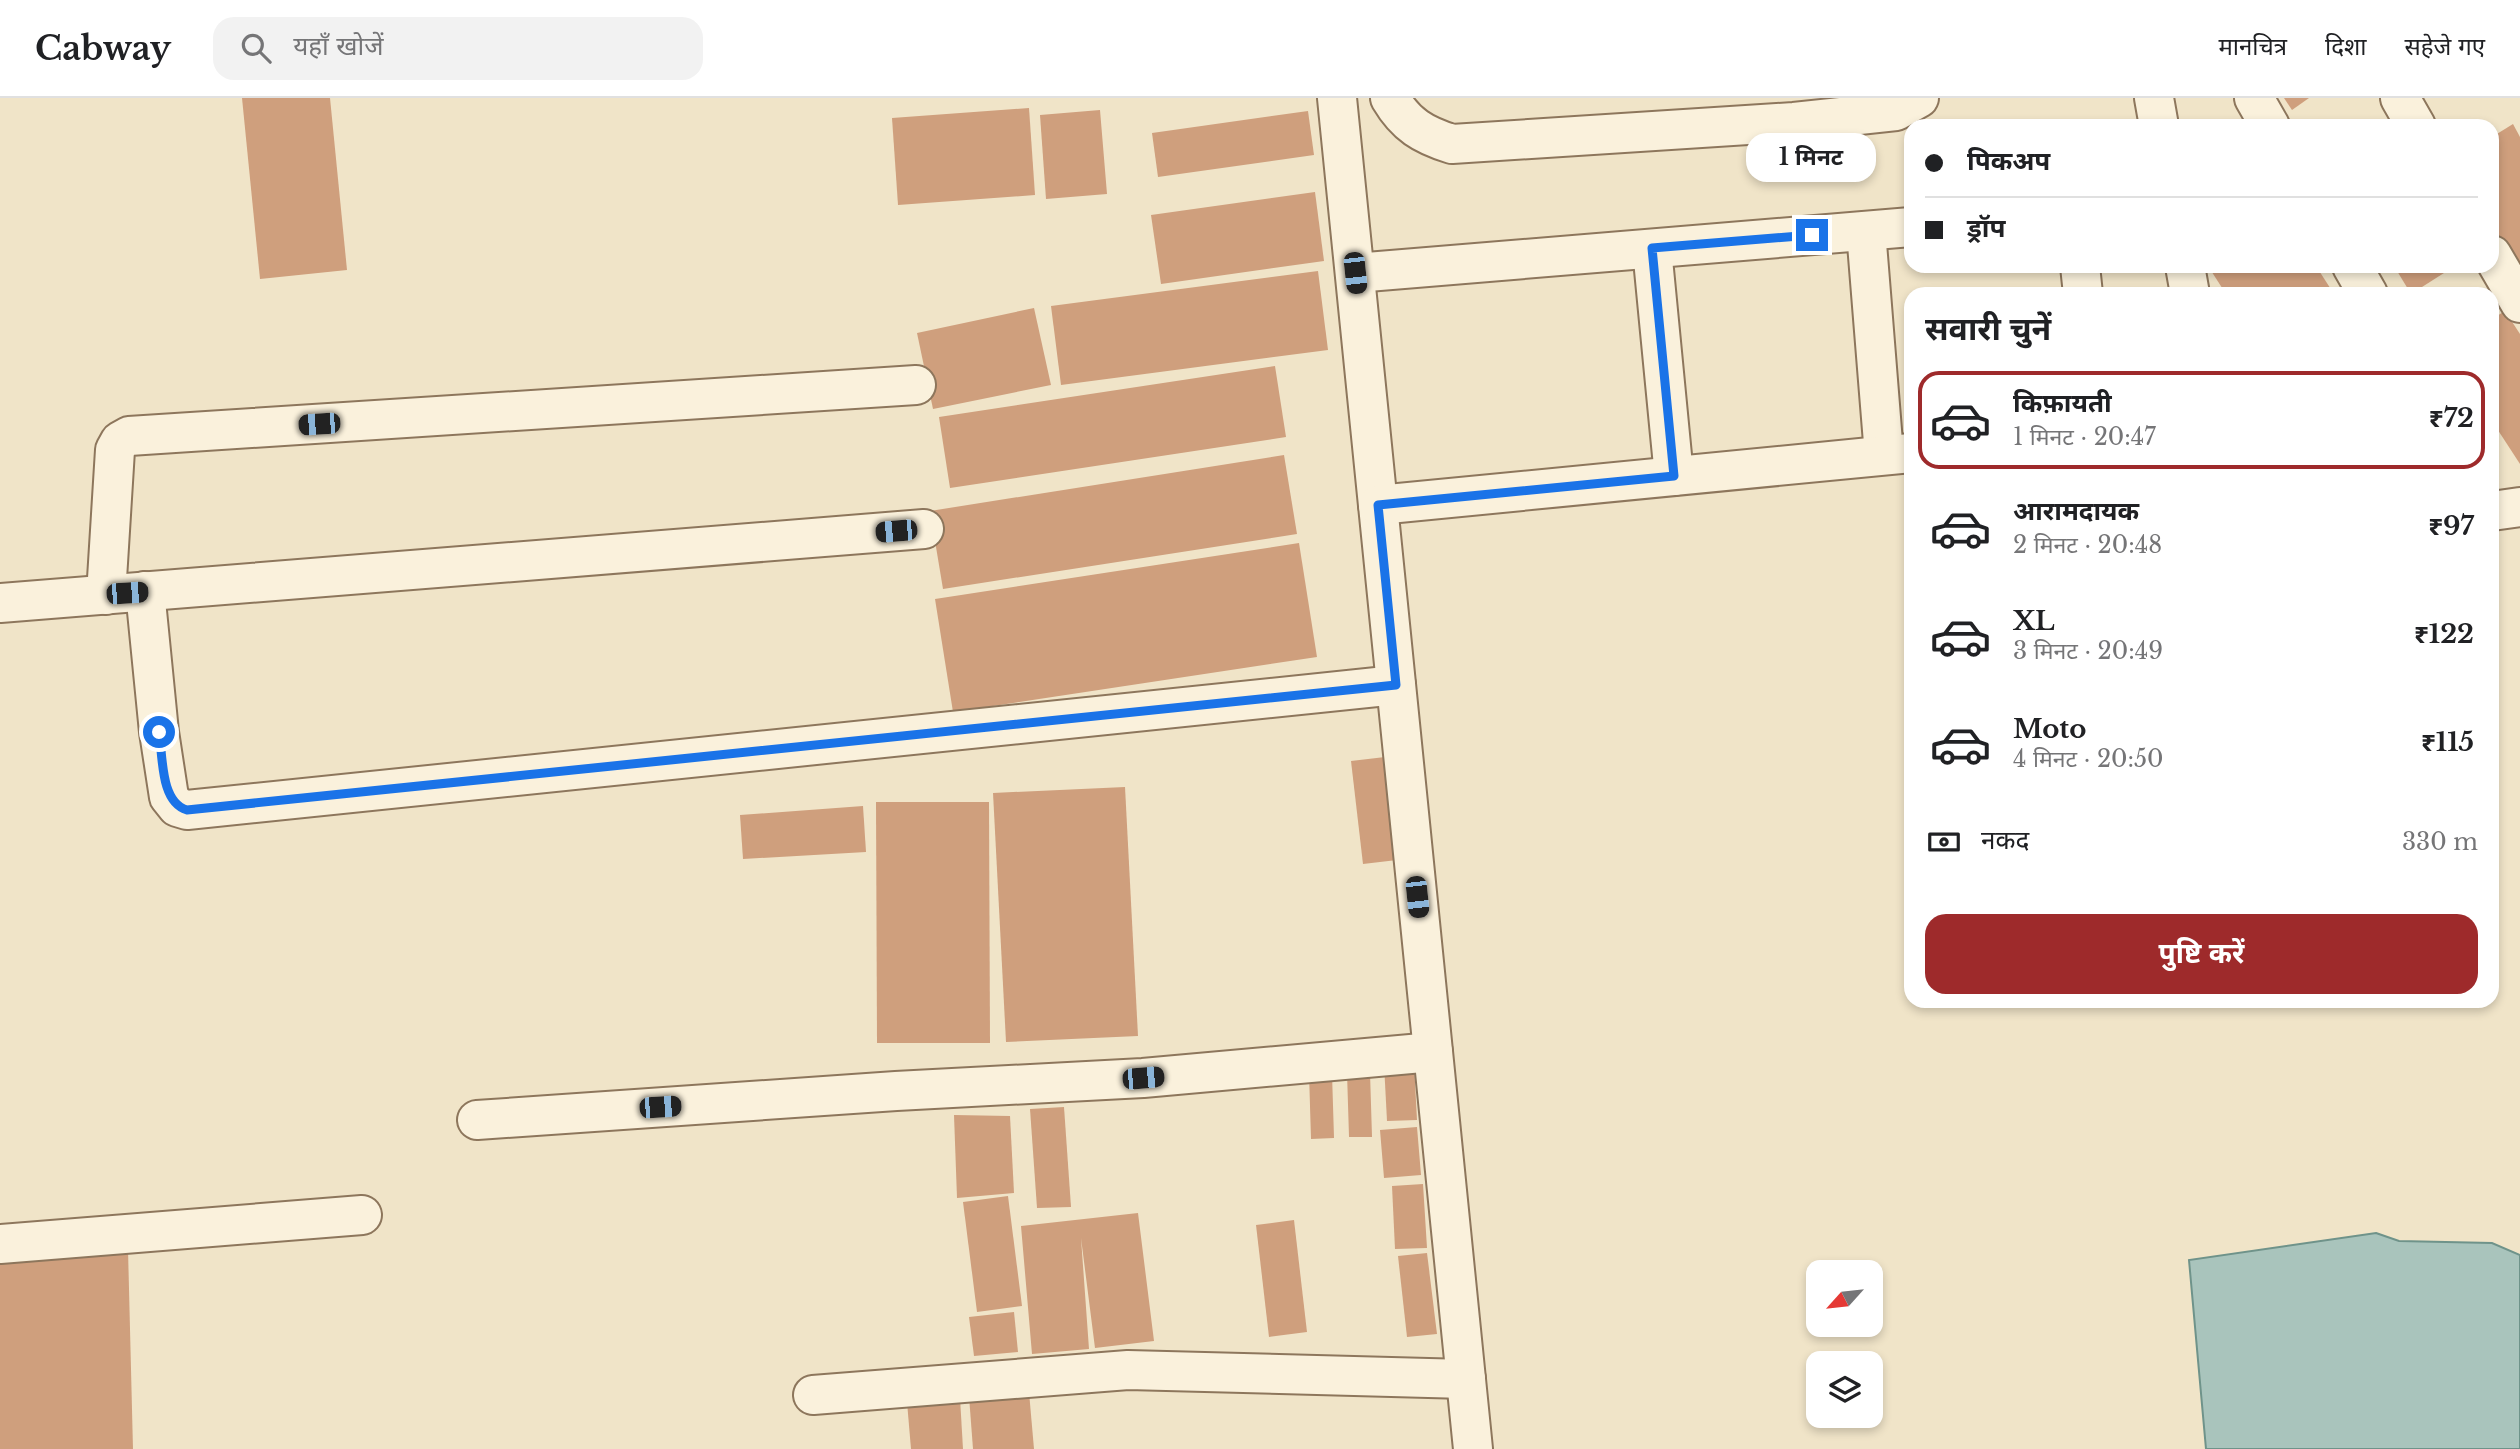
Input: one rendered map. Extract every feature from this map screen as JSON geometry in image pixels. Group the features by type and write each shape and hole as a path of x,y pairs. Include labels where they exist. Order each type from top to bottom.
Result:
{"street":[{"path":"1337,98 1472,1449"},
{"path":"1390,98 1400,116 1422,135 1452,144 1794,122 1896,110 1919,98"},
{"path":"2154,98 2158,119"},
{"path":"2254,98 2266,119"},
{"path":"2400,98 2412,119"},
{"path":"1355,273 1904,228"},
{"path":"1378,505 1898,454 1866,231"},
{"path":"1652,248 1674,476"},
{"path":"2499,267 2520,303"},
{"path":"106,595 115,450 120,441 129,436 916,385"},
{"path":"0,603 924,529"},
{"path":"145,592 159,732 169,797 177,807 187,810 1396,685"},
{"path":"477,1120 896,1091 1143,1078 1433,1052"},
{"path":"0,1244 362,1215"},
{"path":"813,1395 1128,1370 1466,1379"}],"water":[{"path":"2376,1233 2399,1241 2492,1243 2520,1255 2520,1449 2206,1449 2189,1260"}],"building":[{"path":"242,98 330,98 347,270 260,279"},
{"path":"2284,98 2309,98 2292,110"},
{"path":"1029,108 1035,195 898,205 892,118"},
{"path":"1100,110 1107,194 1046,199 1040,115"},
{"path":"1308,111 1314,155 1158,177 1152,133"},
{"path":"2513,124 2520,137 2520,274 2499,240 2499,133"},
{"path":"1315,192 1324,261 1161,284 1151,215"},
{"path":"1318,271 1328,350 1061,385 1051,306"},
{"path":"2212,273 2320,273 2330,287 2222,287"},
{"path":"2398,273 2444,273 2422,287 2407,287"},
{"path":"1034,308 1051,385 933,409 917,333"},
{"path":"2505,311 2520,334 2520,464 2499,432 2499,315"},
{"path":"1275,366 1286,437 950,488 939,417"},
{"path":"1284,455 1297,534 943,589 930,511"},
{"path":"1299,543 1317,657 953,712 935,599"},
{"path":"1385,757 1397,860 1363,864 1351,761"},
{"path":"1125,787 1138,1036 1006,1042 993,793"},
{"path":"876,802 989,802 990,1043 877,1043"},
{"path":"863,806 866,852 743,859 740,815"},
{"path":"1414,1063 1417,1120 1387,1121 1384,1064"},
{"path":"1347,1072 1370,1072 1372,1137 1349,1137"},
{"path":"1309,1073 1332,1073 1334,1138 1311,1139"},
{"path":"1064,1107 1071,1207 1037,1208 1030,1109"},
{"path":"954,1115 1010,1116 1014,1193 957,1198"},
{"path":"1417,1127 1421,1175 1384,1178 1380,1130"},
{"path":"1423,1184 1427,1248 1395,1249 1392,1186"},
{"path":"1008,1196 1022,1306 977,1312 963,1202"},
{"path":"1138,1213 1154,1341 1095,1348 1081,1238 1089,1349 1032,1354 1021,1226"},
{"path":"1294,1220 1307,1332 1269,1337 1256,1225"},
{"path":"128,1249 133,1449 0,1449 0,1252"},
{"path":"1427,1253 1437,1334 1407,1337 1398,1256"},
{"path":"1014,1312 1018,1352 974,1356 969,1317"},
{"path":"1029,1392 1034,1449 973,1449 969,1396"},
{"path":"960,1398 963,1449 911,1449 907,1402"}],"route":[{"path":"159,732 169,797 177,807 187,810 1396,685 1378,505 1674,476 1652,248 1812,235"}]}
